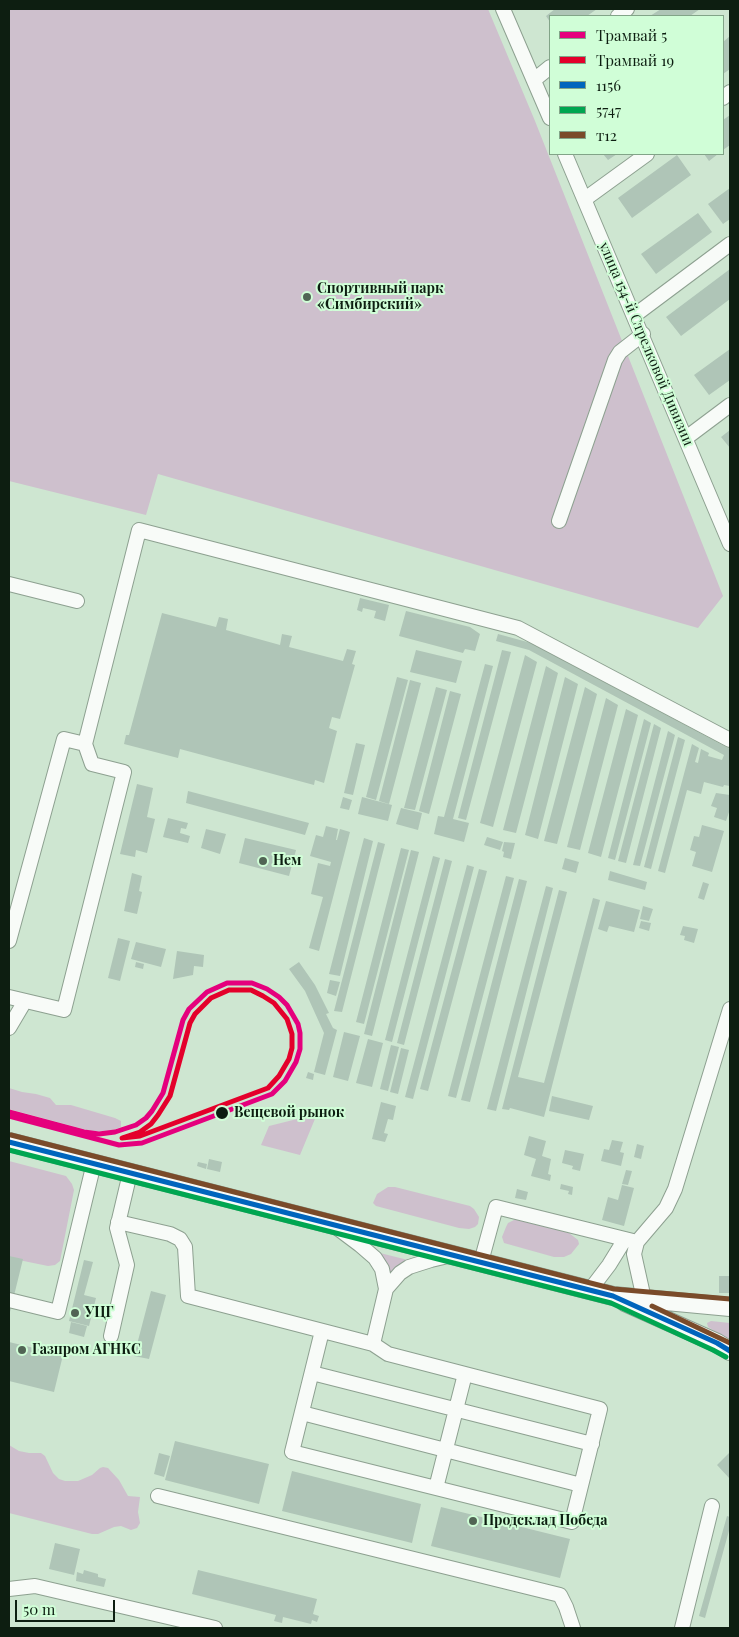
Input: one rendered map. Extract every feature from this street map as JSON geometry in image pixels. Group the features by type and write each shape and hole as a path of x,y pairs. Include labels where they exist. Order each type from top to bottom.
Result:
{"main road":[{"path":"9,1142 613,1296 730,1307"},
{"path":"613,1296 717,1343 730,1351"}],"street":[{"path":"503,9 549,116"},
{"path":"534,80 549,68"},
{"name":"улица 154-й Стрелковой Дивизии","path":"565,155 635,315 728,539"},
{"path":"585,199 646,155"},
{"path":"635,315 730,244"},
{"path":"559,521 614,360 620,352 643,334"},
{"path":"686,438 730,405"},
{"path":"9,997 64,1010 124,772 92,764 85,744 139,530 518,628 730,740"},
{"path":"9,584 77,601"},
{"path":"9,941 64,739 85,744"},
{"path":"9,1028 25,1000"},
{"path":"590,1290 631,1241 666,1208 675,1189 730,1009"},
{"path":"9,1300 58,1312 94,1163"},
{"path":"111,1336 127,1265 116,1228 130,1173"},
{"path":"481,1262 496,1207 631,1241"},
{"path":"118,1222 170,1234 180,1239 185,1247 188,1296 373,1344 388,1354 600,1409 572,1522 292,1452 322,1331"},
{"path":"334,1225 375,1258 382,1269 386,1289"},
{"path":"631,1241 644,1299"},
{"path":"373,1344 386,1289 392,1280 409,1267 452,1255"},
{"path":"312,1373 592,1444"},
{"path":"436,1488 465,1374"},
{"path":"302,1414 581,1485"},
{"path":"158,1496 560,1595 573,1628"},
{"path":"682,1628 712,1506"},
{"path":"9,1589 35,1586 215,1628"}],"shaded area":[{"name":"Спортивный парк «Симбирский»","path":"9,9 488,9 535,121 723,596 698,628 158,474 146,515 9,481"},
{"path":"9,1088 50,1098 56,1105 71,1105 115,1118 121,1121 121,1127 111,1131 91,1131 9,1109"},
{"path":"317,1114 300,1155 261,1145 269,1126"},
{"path":"9,1161 66,1176 72,1184 74,1190 60,1261 55,1265 48,1266 9,1258"},
{"path":"388,1187 395,1187 470,1206 479,1217 478,1224 469,1229 459,1228 376,1206 373,1203 377,1194"},
{"path":"520,1219 569,1233 578,1240 579,1244 571,1254 564,1257 554,1257 504,1243 502,1237 508,1223"},
{"path":"376,1252 412,1261 389,1277"},
{"path":"711,1321 730,1323 730,1341 708,1327 707,1323"},
{"path":"9,1445 19,1451 41,1453 45,1456 53,1473 59,1479 65,1481 78,1481 92,1475 100,1468 108,1468 119,1480 128,1496 140,1497 138,1512 140,1523 137,1528 131,1530 121,1526 98,1534 92,1534 9,1513"}],"building":[{"path":"555,9 597,9 588,15 549,15 549,20 546,16"},
{"path":"661,9 700,9 691,15 652,15"},
{"path":"730,36 730,69 724,73 724,41"},
{"path":"730,115 730,145 724,149 724,119"},
{"path":"604,155 616,155 608,160"},
{"path":"677,155 691,175 632,218 618,198"},
{"path":"705,155 717,155 709,161"},
{"path":"730,188 730,219 723,224 708,204"},
{"path":"698,213 712,232 656,274 641,254"},
{"path":"730,269 730,299 681,336 666,317"},
{"path":"730,349 730,380 709,395 694,375"},
{"path":"730,430 730,448 721,437"},
{"path":"360,598 389,605 385,621 374,618 376,611 363,608 362,612 357,610"},
{"path":"406,611 470,627 480,634 475,651 465,649 463,653 399,636"},
{"path":"162,613 216,627 219,617 228,619 226,630 280,645 282,634 292,636 289,647 343,661 347,649 356,651 352,664 355,665 340,719 332,717 329,728 337,731 324,783 315,780 314,785 180,749 178,758 124,744 126,735 129,735"},
{"path":"498,634 531,643 730,749 730,786 724,785 723,787 704,782 701,794 687,790 665,873 658,871 692,744 699,748 695,762 698,763 701,749 709,753 708,756 722,760 724,755 529,650 496,641"},
{"path":"416,650 462,661 456,683 410,672"},
{"path":"502,650 511,652 466,820 458,818"},
{"path":"525,655 537,662 493,827 480,823"},
{"path":"485,664 493,666 453,819 469,823 464,842 434,834 438,816 444,817"},
{"path":"546,666 558,673 516,833 503,830"},
{"path":"397,677 408,680 376,800 366,797"},
{"path":"565,677 578,684 538,839 525,835"},
{"path":"410,680 421,683 389,804 379,801"},
{"path":"436,687 447,690 415,810 404,808"},
{"path":"585,687 597,694 557,844 544,841"},
{"path":"450,691 461,694 429,814 419,811"},
{"path":"606,698 618,705 580,850 567,847"},
{"path":"626,709 638,715 601,857 588,853"},
{"path":"644,719 651,723 615,860 608,858"},
{"path":"654,724 661,728 626,863 618,861"},
{"path":"668,731 675,735 640,866 633,865"},
{"path":"678,737 685,740 651,869 644,867"},
{"path":"356,743 365,745 353,795 344,793"},
{"path":"137,784 153,788 147,817 155,819 147,853 136,850 135,857 120,854"},
{"path":"188,791 309,823 305,835 186,803"},
{"path":"716,793 730,795 730,809 726,821 714,817 717,808 711,806"},
{"path":"343,797 352,800 349,810 340,808"},
{"path":"362,797 392,805 388,821 358,814"},
{"path":"401,808 422,813 418,830 396,824"},
{"path":"168,818 188,823 186,829 181,828 180,833 190,836 188,843 163,837"},
{"path":"702,825 724,831 712,872 692,866 696,852 690,850 694,836 699,837"},
{"path":"326,826 338,829 336,840 340,829 350,832 319,951 309,948 323,897 311,894 318,863 330,866 331,862 310,856 316,835 323,837"},
{"path":"206,829 226,834 220,854 201,848"},
{"path":"487,837 503,842 500,850 484,845"},
{"path":"245,838 296,850 289,876 239,863"},
{"path":"364,838 373,841 340,976 329,974"},
{"path":"378,842 385,844 342,1012 334,1011"},
{"path":"504,842 515,843 511,859 503,857"},
{"path":"401,848 409,850 364,1024 356,1022"},
{"path":"411,850 419,852 372,1036 364,1034"},
{"path":"433,856 440,858 392,1042 385,1040"},
{"path":"565,858 579,862 576,873 562,869"},
{"path":"445,859 452,861 404,1045 397,1043"},
{"path":"467,865 474,867 413,1099 405,1097"},
{"path":"479,869 487,871 428,1091 420,1089"},
{"path":"610,871 647,882 645,890 608,880"},
{"path":"132,873 142,876 139,891 142,892 137,914 124,911"},
{"path":"506,876 514,878 456,1098 448,1096"},
{"path":"519,879 527,881 470,1102 461,1100"},
{"path":"703,882 709,884 704,900 698,898"},
{"path":"546,886 553,888 496,1111 487,1109"},
{"path":"559,890 567,892 518,1077 544,1083 593,898 600,900 544,1117 510,1108 509,1110 502,1109"},
{"path":"606,901 640,910 634,932 609,926 607,932 598,929"},
{"path":"643,906 653,909 649,921 640,919"},
{"path":"641,921 651,923 649,931 639,928"},
{"path":"683,926 698,929 694,943 684,940 685,936 680,935"},
{"path":"118,938 130,941 120,981 108,978"},
{"path":"136,942 166,949 161,967 131,959"},
{"path":"177,951 204,955 203,967 194,966 193,975 173,979"},
{"path":"136,962 144,964 143,969 135,967"},
{"path":"299,962 315,985 329,1013 326,1014 333,1028 337,1030 325,1075 314,1072 324,1033 305,991 289,969"},
{"path":"330,980 340,982 336,996 327,993"},
{"path":"344,1032 360,1036 348,1081 333,1077"},
{"path":"368,1039 383,1043 372,1087 356,1083"},
{"path":"391,1045 399,1047 388,1091 380,1089"},
{"path":"401,1048 409,1050 398,1094 390,1092"},
{"path":"308,1072 314,1074 313,1080 306,1078"},
{"path":"552,1096 593,1106 589,1120 549,1111"},
{"path":"381,1102 396,1106 393,1120 388,1119 384,1133 388,1134 385,1142 372,1139"},
{"path":"529,1136 546,1141 542,1156 551,1159 548,1174 551,1175 550,1181 531,1176 536,1159 524,1155"},
{"path":"612,1140 623,1142 620,1152 624,1153 621,1166 601,1161 604,1149 609,1150"},
{"path":"637,1144 644,1146 641,1159 634,1157"},
{"path":"565,1150 584,1154 580,1171 572,1169 573,1166 562,1163"},
{"path":"209,1159 222,1162 220,1172 207,1169"},
{"path":"198,1162 207,1164 206,1169 197,1166"},
{"path":"626,1170 632,1171 628,1185 622,1184"},
{"path":"561,1184 573,1187 572,1195 568,1194 569,1191 560,1189"},
{"path":"622,1185 634,1188 624,1226 602,1220 608,1197 618,1200"},
{"path":"517,1189 528,1192 526,1200 515,1198"},
{"path":"9,1256 23,1259 9,1316"},
{"path":"84,1260 93,1262 84,1295 96,1298 89,1326 69,1321"},
{"path":"719,1276 730,1276 730,1293 719,1293"},
{"path":"151,1291 166,1295 149,1359 134,1356"},
{"path":"71,1322 87,1326 84,1337 69,1333"},
{"path":"9,1342 63,1355 54,1392 9,1381"},
{"path":"175,1441 269,1464 259,1504 165,1480"},
{"path":"730,1452 730,1479 717,1465"},
{"path":"159,1453 170,1456 164,1477 154,1474"},
{"path":"292,1471 421,1504 412,1543 282,1511"},
{"path":"441,1507 570,1539 560,1578 431,1546"},
{"path":"727,1516 730,1517 730,1527 705,1618 699,1616"},
{"path":"55,1543 80,1549 74,1575 49,1569"},
{"path":"84,1570 98,1574 98,1577 106,1579 104,1587 76,1581 77,1572 83,1574"},
{"path":"198,1570 317,1599 313,1614 319,1616 317,1622 312,1620 311,1624 283,1617 282,1623 274,1621 276,1615 192,1594"}],"tram line":[{"name":"5","path":"9,1112 84,1132 99,1134 115,1132 136,1125 152,1111 163,1093 183,1020 189,1009 207,992 227,983 252,983 267,989 287,1005 298,1024 300,1049 296,1062 285,1081 272,1094 142,1143 119,1145 9,1116"},
{"name":"19","path":"229,990 251,990 274,1003 287,1019 292,1034 292,1048 289,1059 279,1076 268,1088 140,1136 122,1138 140,1132 151,1124 158,1115 170,1096 190,1023 195,1014 211,998 229,990"}],"transit line":[{"name":"т12","path":"11,1135 614,1289 730,1299"},
{"name":"1156","path":"9,1142 613,1296 717,1343 730,1351"},
{"name":"5747","path":"9,1150 611,1303 726,1357"},
{"name":"т12","path":"652,1306 730,1343"}],"place":[{"name":"Спортивный парк «Симбирский»","path":"307,297"},
{"name":"Нем","path":"263,861"},
{"name":"Вещевой рынок","path":"222,1113"},
{"name":"УЦГ","path":"75,1313"},
{"name":"Газпром АГНКС","path":"22,1350"},
{"name":"Продсклад Победа","path":"473,1521"}]}
